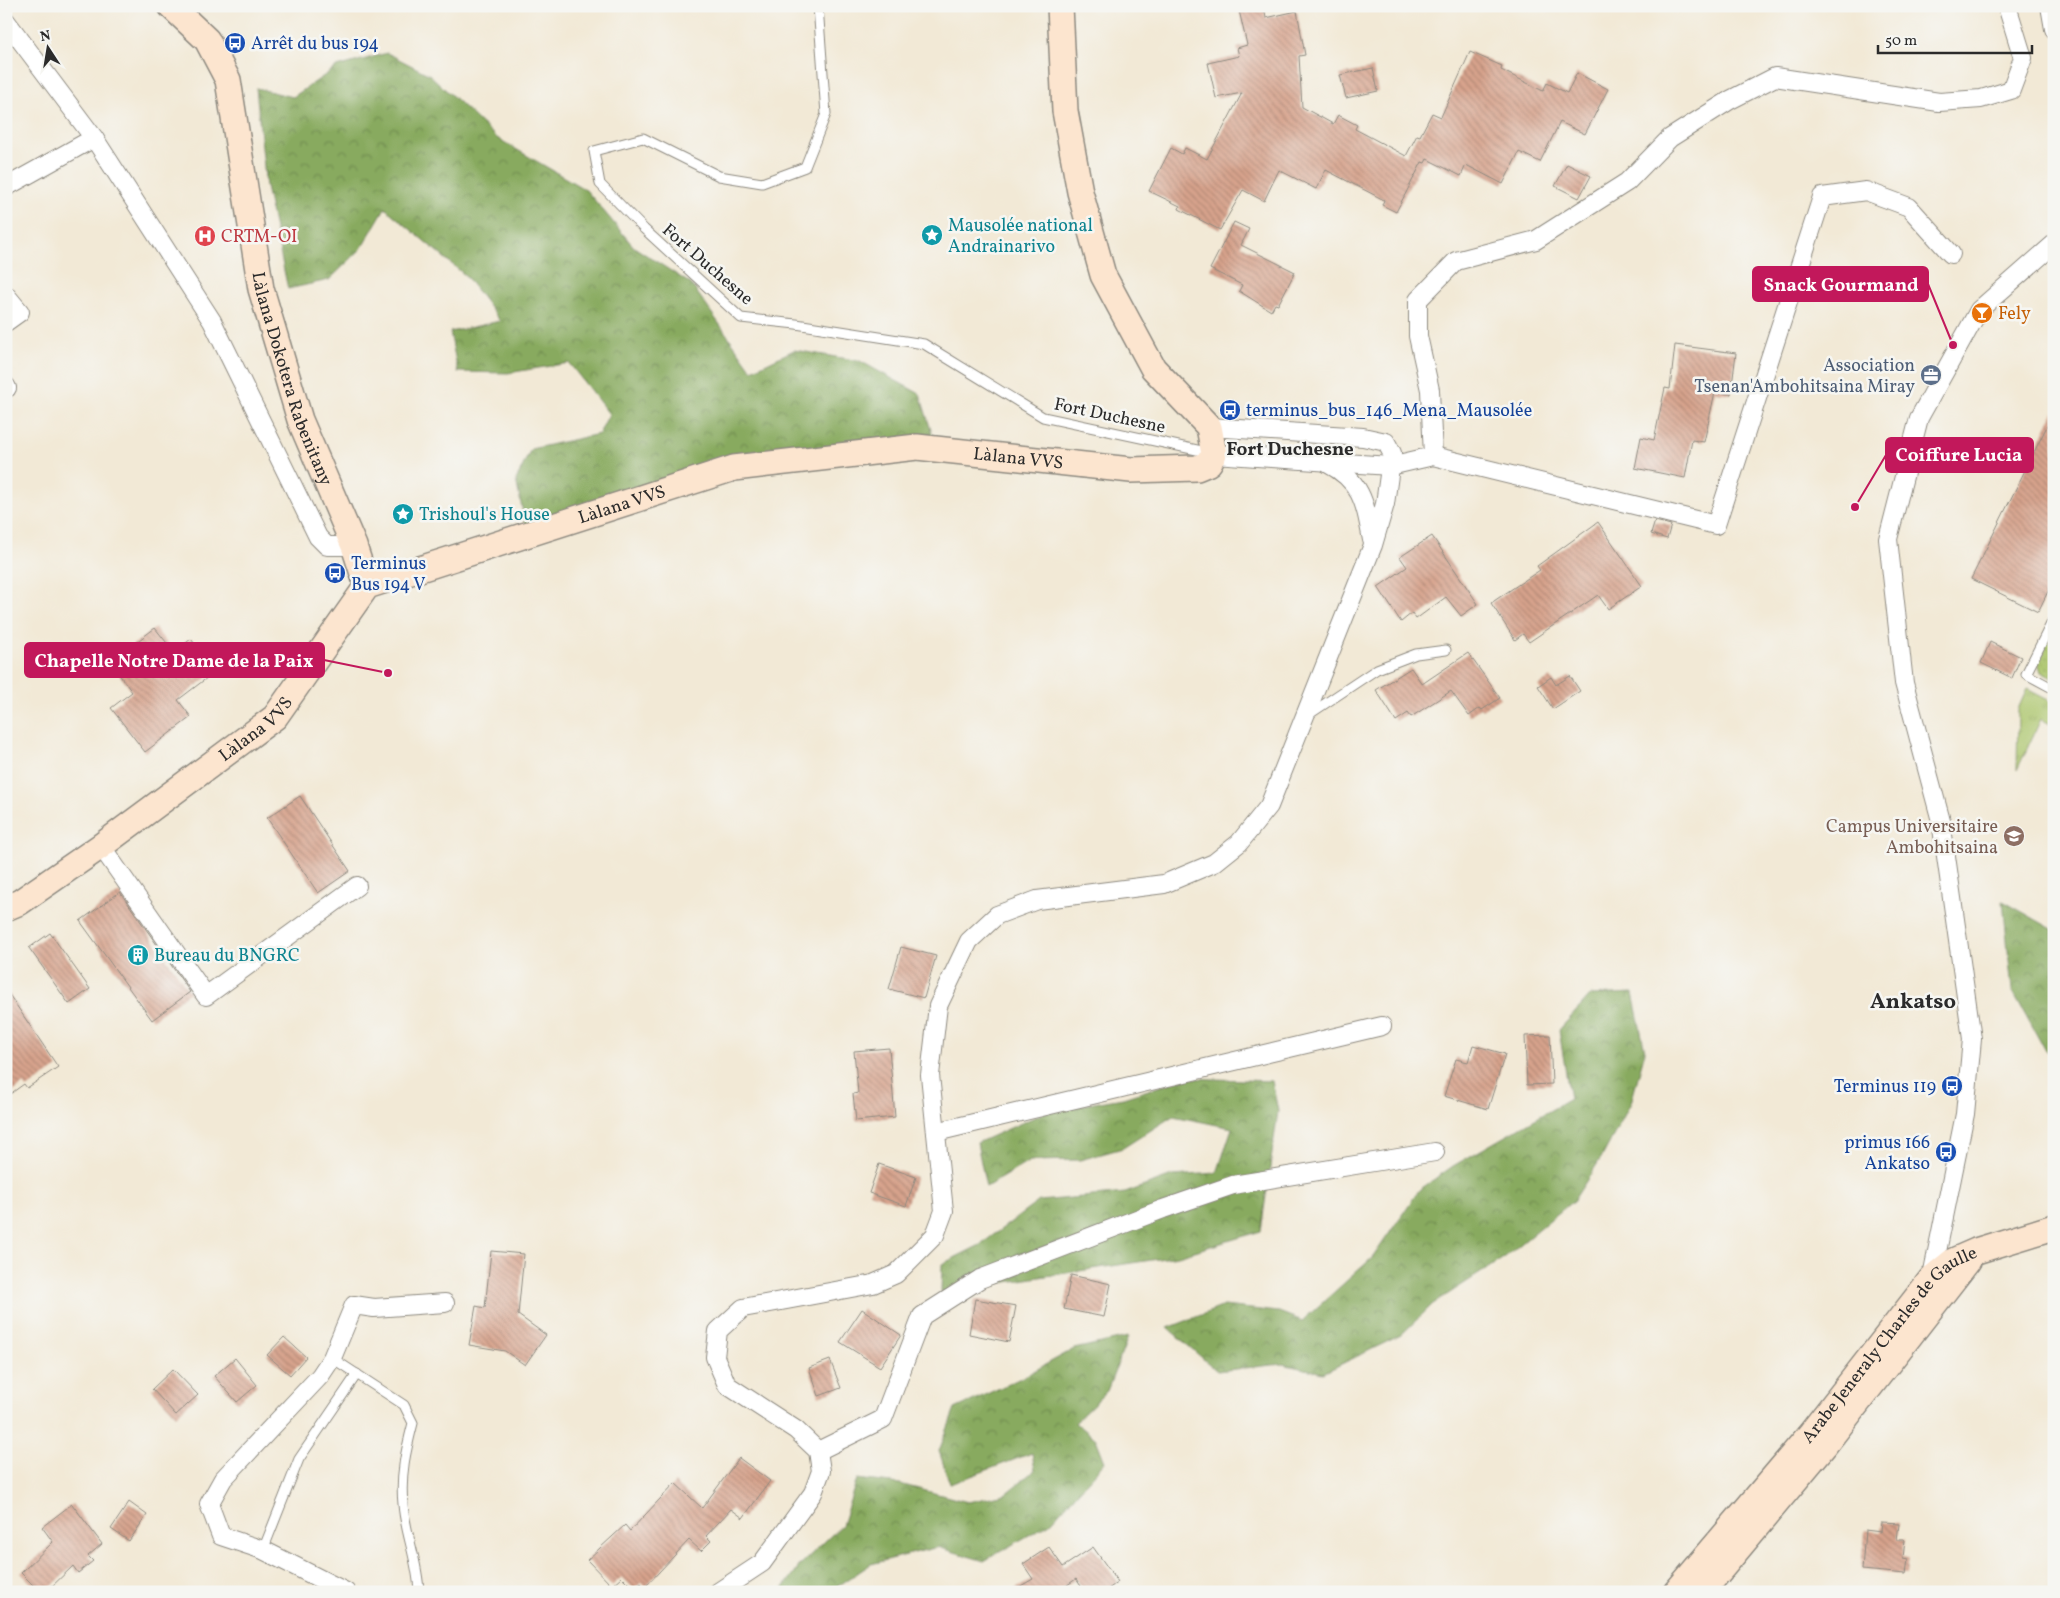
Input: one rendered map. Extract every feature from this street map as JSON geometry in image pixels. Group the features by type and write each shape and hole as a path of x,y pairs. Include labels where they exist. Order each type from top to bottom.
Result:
{"main road":[{"name":"Làlana Dokotera Rabenitany","path":"171,6 208,40 228,80 261,289 300,420 354,546 367,586"},
{"path":"1060,6 1065,111 1080,192 1103,275 1153,368 1209,427 1214,454"},
{"name":"Làlana VVS","path":"6,908 20,902 101,846 275,717 367,586 734,468 916,446 1131,470 1197,468 1209,463 1214,454"},
{"path":"1976,1251 2054,1227"},
{"name":"Arabe Jeneraly Charles de Gaulle","path":"1676,1592 1811,1433 1932,1278 1953,1260 1976,1251"},
{"name":"Arabe Jeneraly Charles de Gaulle","path":"1702,1592 1824,1446 1976,1251"}],"street":[{"path":"1433,456 1430,390 1418,336 1418,300 1456,261 1536,240 1627,182 1670,138 1730,100 1775,77 1939,102 1980,99 2011,90 2023,58 2007,6"},
{"path":"2050,6 2054,29"},
{"path":"6,21 94,138 212,321 318,537 327,546 354,546"},
{"path":"6,187 94,138"},
{"path":"1214,454 1390,466 1433,456 1716,525 1822,197 1866,191 1908,207 1951,254"},
{"path":"1926,1316 1965,1114 1972,1040 1941,821 1904,683 1888,539 1919,418 1979,310 2054,244"},
{"path":"6,295 20,312 6,322"},
{"path":"718,1592 762,1563 814,1494 821,1471 818,1451 796,1430 727,1386 715,1357 718,1331 743,1308 873,1284 896,1274 935,1235 944,1211 930,1075 938,1006 969,941 997,915 1037,900 1164,884 1214,863 1239,843 1269,806 1372,545 1385,504 1392,453 1386,442 1363,438 1209,427"},
{"path":"1323,461 1341,471 1354,482 1366,510 1372,545"},
{"path":"101,846 206,996 357,886"},
{"path":"936,1132 1382,1026"},
{"path":"818,1451 883,1419 922,1316 980,1279 1162,1209 1233,1185 1435,1152"},
{"path":"346,1592 263,1550 221,1536 209,1504 223,1479 320,1376 332,1358 354,1305 374,1308 445,1303"}],"lane":[{"name":"Fort Duchesne","path":"818,6 826,114 805,167 762,183 718,176 643,138 594,151 600,184 644,229 741,318 924,344 1043,417 1214,454"},
{"path":"2053,621 2026,674 2054,689"},
{"path":"1304,717 1377,669 1416,654 1446,650"},
{"path":"332,1358 404,1405 413,1423 402,1464 403,1505 416,1564 419,1592"},
{"path":"263,1550 299,1459 357,1374"}],"green space":[{"path":"387,53 430,75 497,138 586,190 634,247 691,284 752,370 794,350 860,361 920,394 933,437 731,458 526,527 516,480 531,449 599,434 609,414 569,363 508,373 458,372 450,332 500,321 466,276 385,208 361,249 329,280 288,289 266,187 256,88 293,97 337,67"},
{"path":"2054,637 2054,679 2041,672 2037,659 2049,638"},
{"path":"2027,689 2054,703 2054,726 2041,719 2017,770 2018,709"},
{"path":"2003,901 2054,930 2054,1058 2045,1050 2012,990"},
{"path":"1633,993 1645,1051 1631,1103 1603,1155 1574,1200 1505,1257 1433,1304 1401,1335 1323,1373 1282,1364 1217,1371 1168,1328 1224,1306 1279,1312 1302,1321 1373,1257 1419,1190 1453,1166 1570,1099 1559,1030 1591,995"},
{"path":"1186,1078 1272,1081 1278,1111 1261,1231 1178,1256 941,1292 942,1264 980,1245 1039,1201 1125,1193 1172,1176 1217,1173 1232,1128 1173,1116 1123,1148 1080,1160 1030,1161 986,1187 977,1143 1048,1111 1123,1098"},
{"path":"1128,1337 1107,1391 1075,1422 1096,1439 1105,1462 1050,1523 984,1561 938,1547 871,1564 829,1592 781,1592 800,1565 842,1525 857,1479 900,1484 968,1502 1005,1494 1035,1470 1032,1453 950,1484 939,1451 955,1409 1023,1377 1074,1349"}],"building":[{"path":"1238,6 1264,6 1266,18 1297,11 1305,55 1299,56 1302,107 1333,124 1338,115 1357,125 1355,129 1406,156 1417,135 1420,136 1432,113 1441,117 1470,52 1502,66 1501,70 1543,91 1547,83 1567,93 1577,73 1608,89 1585,134 1560,122 1540,162 1519,152 1503,184 1466,165 1461,176 1427,159 1425,163 1422,162 1396,212 1382,205 1384,200 1326,170 1316,189 1279,170 1264,201 1243,190 1220,230 1179,209 1180,206 1149,191 1171,148 1182,154 1185,148 1207,159 1242,93 1216,98 1208,63 1239,56 1237,48 1247,45"},
{"path":"1373,68 1378,91 1346,98 1340,75"},
{"path":"1567,164 1591,176 1579,198 1555,186"},
{"path":"1234,222 1249,229 1241,245 1295,272 1278,305 1275,304 1271,311 1239,291 1242,285 1210,269"},
{"path":"1675,345 1736,353 1731,394 1715,392 1704,442 1692,440 1685,478 1635,468 1641,437 1654,440 1665,388 1670,389"},
{"path":"2054,412 2054,579 2038,612 1971,579"},
{"path":"1655,521 1671,525 1667,539 1651,534"},
{"path":"1598,522 1642,586 1608,609 1598,595 1529,642 1523,634 1515,640 1491,603 1540,570 1537,566"},
{"path":"1432,536 1478,604 1461,616 1446,597 1416,619 1412,613 1401,622 1378,587 1407,567 1400,557"},
{"path":"155,628 174,652 191,639 216,671 178,700 191,717 145,752 111,708 132,692 110,662"},
{"path":"1990,642 2021,657 2012,678 1981,663"},
{"path":"1468,653 1500,698 1469,716 1451,691 1411,717 1408,713 1396,721 1376,690 1411,668 1422,684"},
{"path":"1570,676 1580,691 1553,709 1538,686 1551,677 1556,685"},
{"path":"300,796 350,871 318,893 267,818"},
{"name":"Bureau du BNGRC","path":"120,892 190,992 152,1020 80,921"},
{"path":"50,933 90,989 69,1004 29,948"},
{"path":"901,947 936,956 924,998 889,989"},
{"path":"6,990 58,1067 27,1088 24,1084 6,1097"},
{"path":"1550,1035 1552,1084 1527,1085 1525,1036"},
{"path":"1473,1045 1505,1054 1488,1109 1444,1096 1456,1059 1468,1062"},
{"path":"889,1048 895,1117 856,1121 853,1094 858,1093 854,1051"},
{"path":"879,1164 916,1177 906,1206 869,1193"},
{"path":"491,1251 524,1254 518,1315 546,1335 525,1365 505,1351 469,1345 476,1306 485,1308"},
{"path":"1071,1275 1111,1284 1104,1317 1064,1309"},
{"path":"975,1299 1016,1306 1009,1342 969,1334"},
{"path":"862,1309 901,1335 880,1367 840,1342"},
{"path":"284,1337 306,1357 290,1375 267,1355"},
{"path":"235,1358 257,1385 237,1402 214,1376"},
{"path":"830,1360 841,1388 819,1396 809,1368"},
{"path":"173,1369 198,1395 176,1415 152,1389"},
{"path":"739,1458 770,1481 743,1518 731,1509 706,1536 711,1541 701,1551 689,1540 645,1587 641,1583 634,1589 622,1577 612,1586 587,1560 625,1525 630,1531 675,1483 702,1508"},
{"path":"129,1502 147,1515 129,1541 111,1529"},
{"path":"72,1504 102,1544 88,1556 93,1561 78,1573 73,1566 46,1592 40,1592 21,1573 53,1542 42,1527"},
{"path":"1882,1522 1899,1523 1897,1540 1905,1540 1903,1558 1908,1559 1906,1574 1862,1570 1865,1530 1881,1532"},
{"path":"1049,1547 1063,1567 1093,1547 1118,1582 1104,1592 1085,1592 1076,1579 1057,1592 1010,1592 1033,1579 1023,1564"}],"place":[{"name":"Arrêt du bus 194","path":"235,43"},
{"name":"Mausolée national Andrainarivo","path":"932,235"},
{"name":"CRTM-OI","path":"205,236"},
{"name":"Fely","path":"1982,313"},
{"name":"Snack Gourmand","path":"1953,345"},
{"name":"Association Tsenan'Ambohitsaina Miray","path":"1931,375"},
{"name":"terminus_bus_146_Mena_Mausolée","path":"1230,410"},
{"name":"Coiffure Lucia","path":"1855,507"},
{"name":"Trishoul's House","path":"403,514"},
{"name":"Terminus Bus 194 V","path":"335,573"},
{"name":"Chapelle Notre Dame de la Paix","path":"388,673"},
{"name":"Campus Universitaire Ambohitsaina","path":"2014,836"},
{"name":"Bureau du BNGRC","path":"138,955"},
{"name":"Terminus 119","path":"1952,1086"},
{"name":"primus 166 Ankatso","path":"1946,1152"}],"district":[{"name":"Fort Duchesne","path":"1290,448"},
{"name":"Ankatso","path":"1913,1000"}]}
